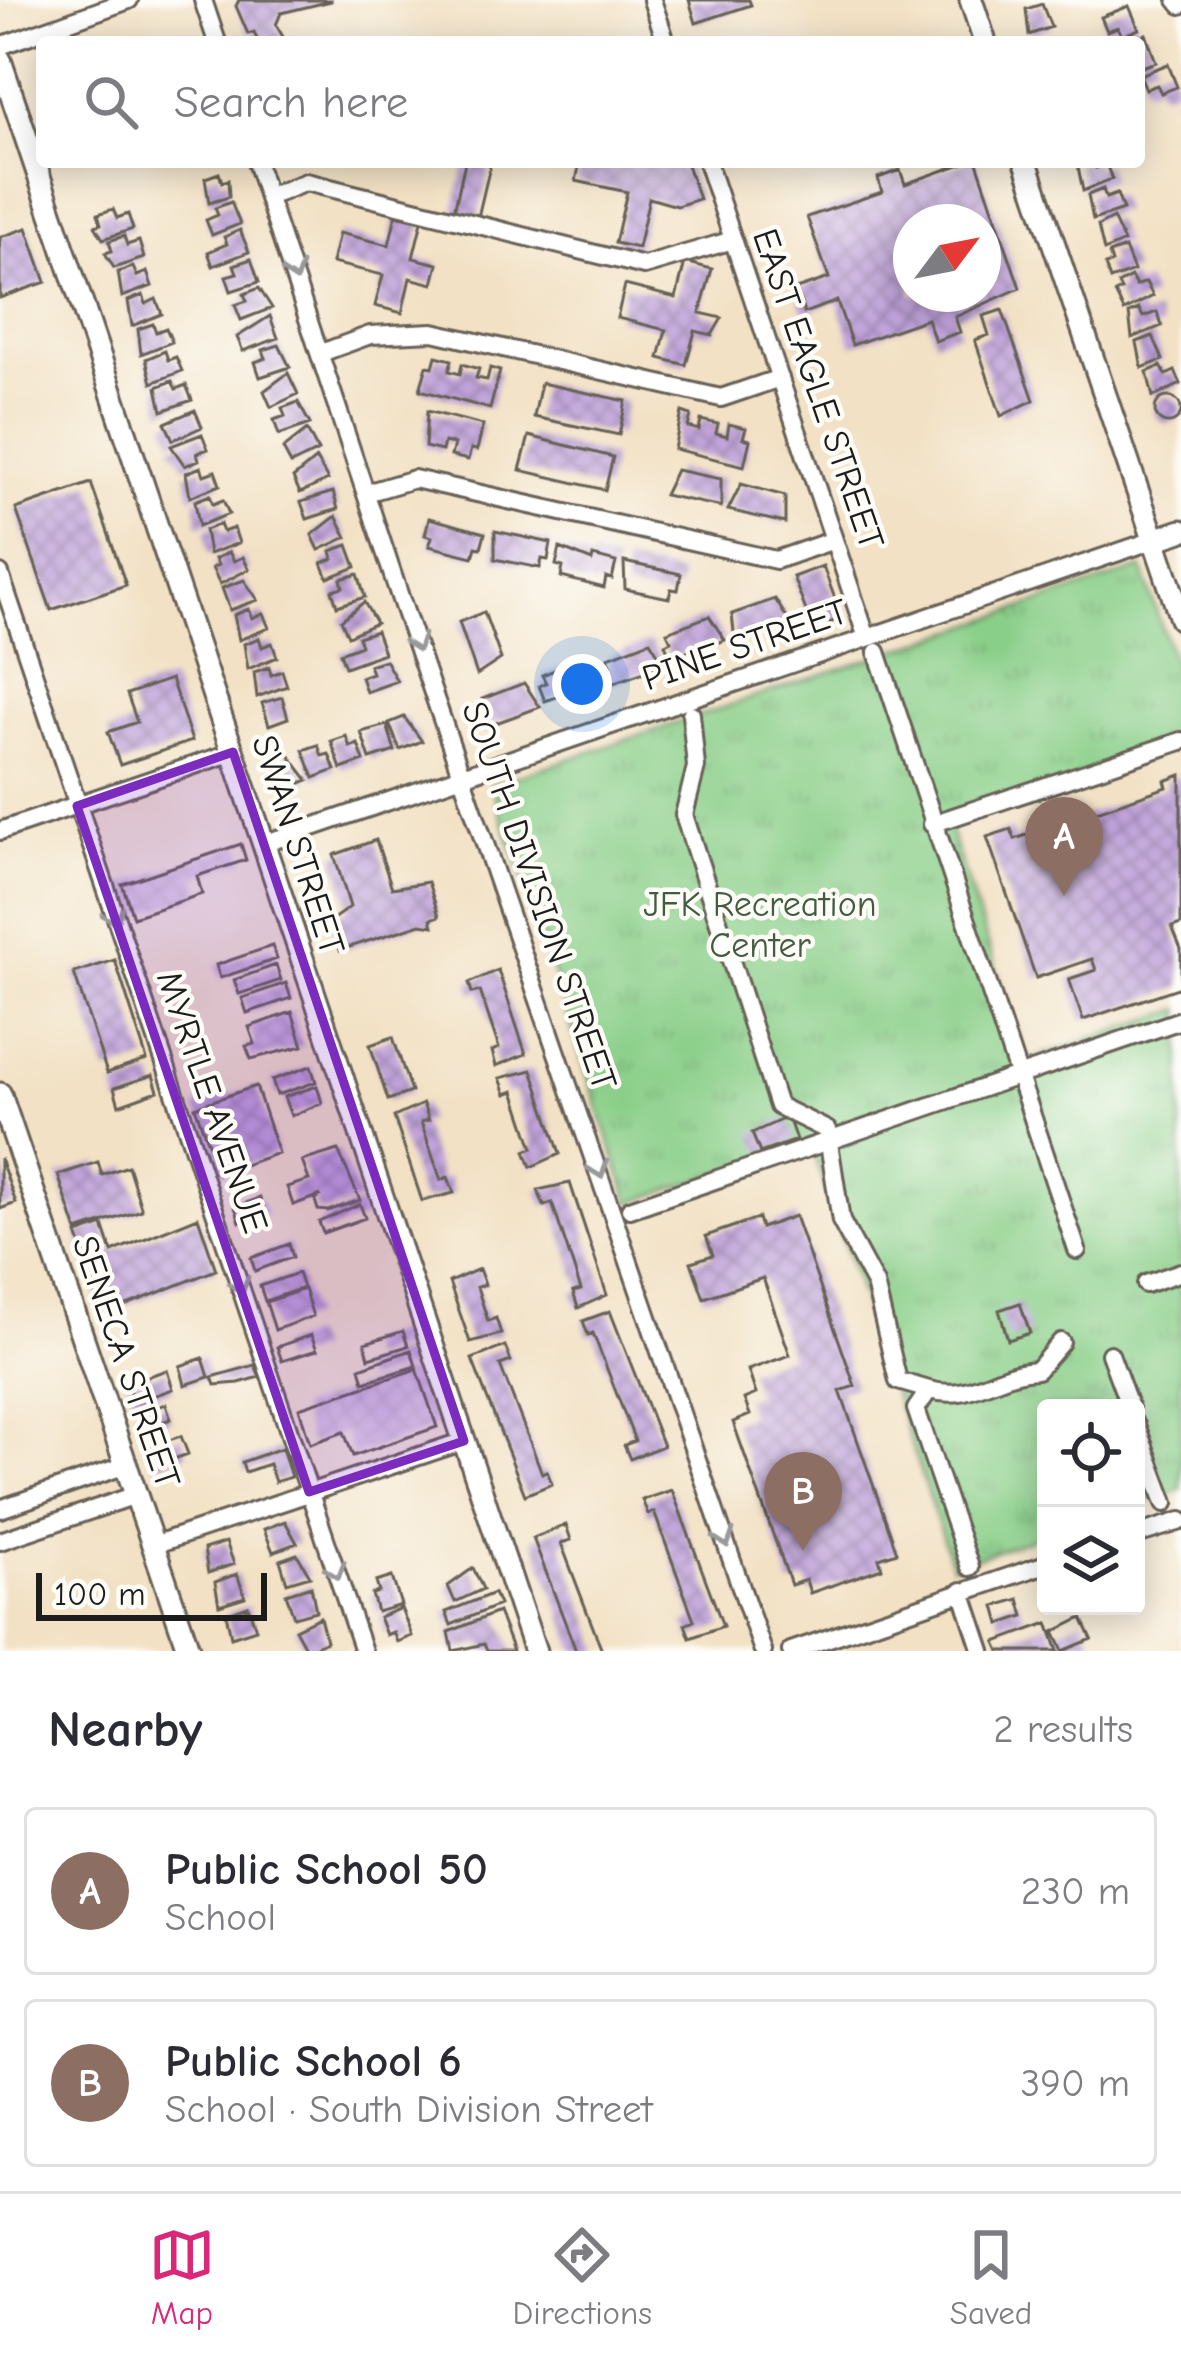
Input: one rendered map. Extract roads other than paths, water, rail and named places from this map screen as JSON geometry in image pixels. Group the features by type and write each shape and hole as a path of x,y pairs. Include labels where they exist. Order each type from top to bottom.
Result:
{"main road":[{"path":"971,0 983,36"},
{"name":"SWAN STREET","path":"0,60 36,167"},
{"name":"SWAN STREET","path":"36,168 535,1651"},
{"path":"1028,168 1181,619"},
{"name":"PINE STREET","path":"1154,540 1181,531"},
{"name":"SENECA STREET","path":"0,1094 189,1651"}],"street":[{"path":"0,46 129,0"},
{"path":"203,0 215,36"},
{"path":"652,0 664,36"},
{"name":"SOUTH DIVISION STREET","path":"258,168 461,776 764,1651"},
{"name":"EAST EAGLE STREET","path":"709,168 1077,1250"},
{"path":"268,197 307,182 644,266 733,240"},
{"path":"321,353 370,335 433,332 721,398 780,378"},
{"path":"366,493 414,478 776,560 834,540"},
{"name":"PINE STREET","path":"262,844 872,645 1154,540"},
{"name":"MYRTLE AVENUE","path":"0,574 363,1651"},
{"path":"691,715 696,767 684,815 778,1106 815,1122 831,1140 841,1221 875,1284 898,1381 916,1409 970,1567"},
{"path":"932,824 1181,741"},
{"path":"0,832 232,752"},
{"path":"630,1209 1181,1020"},
{"path":"1146,1284 1181,1272"},
{"path":"898,1381 947,1395 981,1391 1018,1370 1037,1370 1061,1342"},
{"path":"1110,1354 1127,1399"},
{"path":"916,1409 929,1390"},
{"path":"153,1544 464,1441"},
{"path":"1145,1449 1165,1503"},
{"path":"0,1509 126,1465"},
{"path":"0,1541 136,1496"},
{"path":"1145,1532 1181,1521"},
{"path":"791,1651 1037,1567"},
{"path":"962,1591 982,1651"}],"place":[{"name":"Public School 50","path":"1064,896"},
{"name":"Public School 6","path":"803,1551"}],"park label":[{"name":"JFK Recreation Center","path":"760,924"}]}
